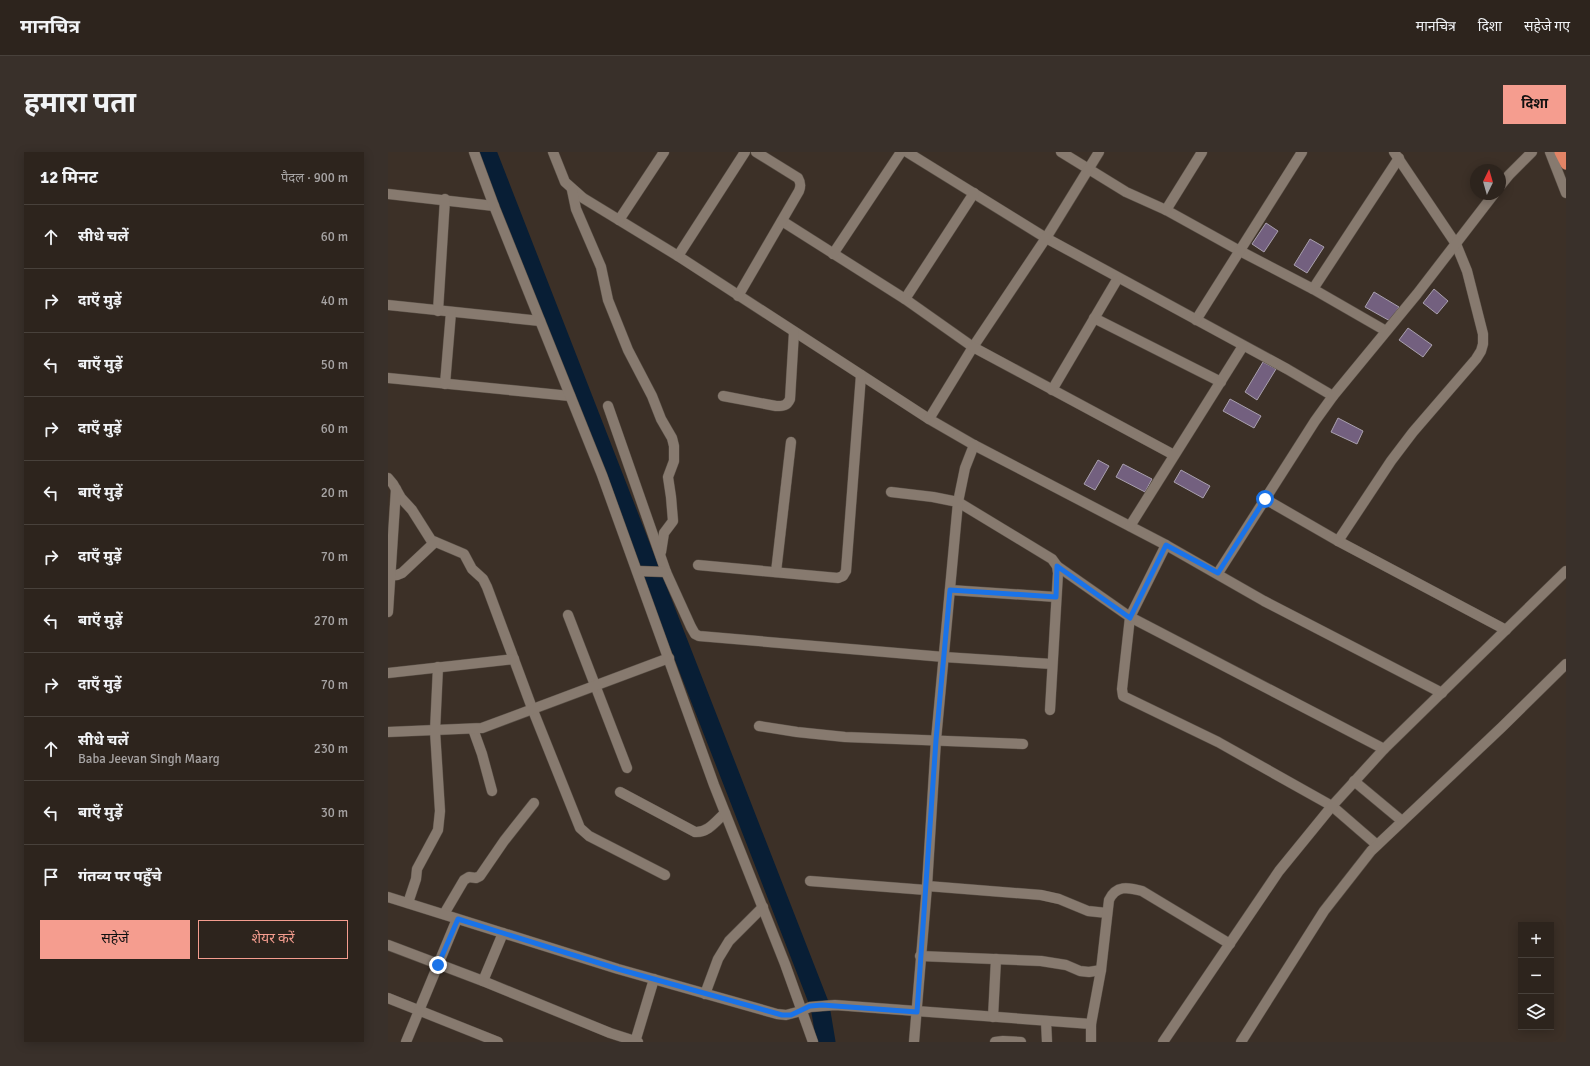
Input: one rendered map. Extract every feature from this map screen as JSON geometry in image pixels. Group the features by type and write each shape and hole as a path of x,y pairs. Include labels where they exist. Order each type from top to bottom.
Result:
{"highway":[{"path":"1560,152 1566,164"}],"street":[{"path":"474,152 494,206 641,571 669,658 725,813 790,977 805,1009 813,1042"},
{"path":"553,152 565,182 572,190 678,256 928,419 974,445 1218,573 1264,601 1442,693"},
{"path":"619,220 664,152"},
{"path":"678,256 745,152"},
{"path":"738,296 799,191 800,181 756,152"},
{"path":"834,254 900,152"},
{"path":"907,152 1046,238 1333,396"},
{"path":"1061,152 1126,192 1166,210 1313,289 1386,331"},
{"path":"928,419 973,347 1046,238 1099,152"},
{"path":"1166,210 1202,152"},
{"path":"1196,320 1302,152"},
{"path":"1506,179 1532,152"},
{"path":"1550,152 1566,194"},
{"path":"1313,289 1396,155 1456,244 1467,271 1484,334 1481,352 1413,432 1391,461 1338,541"},
{"path":"572,190 576,209 601,267 604,289 610,308 628,350 647,385 674,446 674,461 668,477 672,497 673,520 664,533 660,554"},
{"path":"905,299 974,193"},
{"path":"388,194 445,199 494,206"},
{"path":"438,311 445,199"},
{"path":"1218,573 1333,396 1456,244 1489,200"},
{"path":"782,221 905,299 973,347 1174,455"},
{"path":"1052,390 1118,278"},
{"path":"388,305 540,321"},
{"path":"445,384 451,312"},
{"path":"1094,318 1221,382"},
{"path":"723,396 776,406 784,406 788,404 790,399 794,332"},
{"path":"1130,526 1243,346"},
{"path":"698,565 838,578 843,576 846,571 861,375"},
{"path":"388,378 570,396"},
{"path":"608,406 660,554 664,572 695,634 700,636 944,657 1052,664"},
{"path":"776,572 791,442"},
{"path":"914,1042 920,956 927,888 936,740 958,502 965,468 974,445"},
{"path":"388,478 394,484 401,498 412,510 428,537 435,542 464,554 472,569 483,579 577,823 583,833 665,876"},
{"path":"388,612 389,576 396,489"},
{"path":"891,492 933,497 958,502 1052,560 1057,566 1130,618 1384,749"},
{"path":"1265,499 1338,541 1506,630"},
{"path":"389,576 402,573 435,542"},
{"path":"1166,545 1130,618 1122,694 1126,698 1218,742 1332,806 1377,845"},
{"path":"1050,710 1057,566"},
{"path":"641,571 664,572"},
{"path":"1163,1042 1279,871 1332,806 1384,749 1566,571"},
{"path":"950,590 1056,597"},
{"path":"568,615 627,768"},
{"path":"388,732 473,729 490,726 532,708 669,658"},
{"path":"388,673 514,659"},
{"path":"1241,1042 1324,911 1377,845 1502,727 1566,664"},
{"path":"408,903 416,879 417,869 436,834 439,824 440,811 435,730 438,667"},
{"path":"759,726 796,732 846,737 1023,744"},
{"path":"473,729 482,754 492,791"},
{"path":"1354,781 1402,821"},
{"path":"620,792 695,832 703,832 725,813"},
{"path":"444,914 464,880 469,877 476,878 480,876 534,803"},
{"path":"810,881 1045,895 1088,911 1106,913"},
{"path":"1091,1042 1091,1024 1101,970 1106,913 1112,894 1124,888 1130,887 1150,895 1230,944"},
{"path":"388,897 654,979 782,1015 791,1015 805,1009 822,1005 1091,1024"},
{"path":"705,994 718,960 728,941 763,907"},
{"path":"406,1042 458,919"},
{"path":"483,982 503,933"},
{"path":"388,945 610,1033 637,1042 654,979"},
{"path":"920,956 1058,963 1080,971 1090,972 1101,970"},
{"path":"993,1017 996,960"},
{"path":"388,998 498,1042"},
{"path":"1046,1021 1047,1042"},
{"path":"995,1042 1021,1042"}],"building":[{"path":"1266,223 1278,231 1264,252 1252,244"},
{"path":"1310,239 1324,247 1307,273 1294,265"},
{"path":"1434,289 1448,301 1437,314 1423,303"},
{"path":"1374,292 1399,307 1390,321 1365,307"},
{"path":"1408,328 1432,345 1423,357 1399,340"},
{"path":"1263,362 1276,369 1257,400 1245,392"},
{"path":"1230,399 1261,416 1254,428 1223,411"},
{"path":"1338,418 1363,431 1357,444 1331,432"},
{"path":"1098,460 1109,466 1095,490 1084,484"},
{"path":"1123,464 1152,479 1145,492 1116,477"},
{"path":"1181,470 1210,486 1203,498 1174,482"}],"waterway":[{"path":"487,152 820,1006 826,1042"}],"route":[{"path":"438,965 458,919 618,969 777,1014 791,1015 810,1006 822,1005 917,1012 936,740 950,590 1056,597 1058,573 1057,566 1130,618 1133,609 1166,545 1218,573 1265,499"}]}
